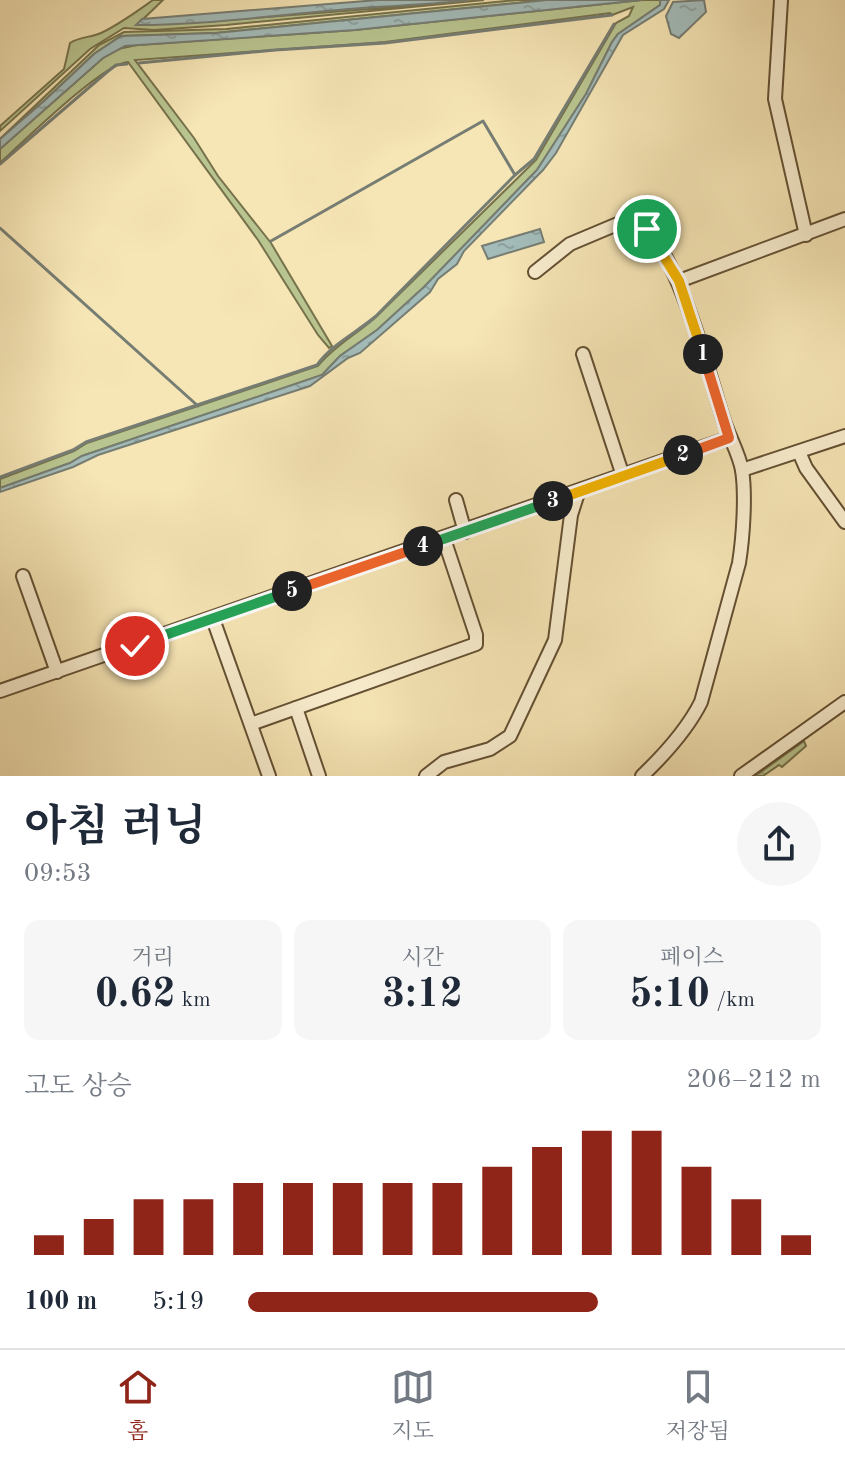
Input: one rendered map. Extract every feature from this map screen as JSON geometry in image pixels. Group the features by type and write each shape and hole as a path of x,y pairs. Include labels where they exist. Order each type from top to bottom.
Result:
{"street":[{"path":"781,0 775,99 806,235"},
{"path":"679,281 845,219"},
{"path":"535,272 570,244 627,220 636,220 647,229 679,281 742,470 742,545 739,563 701,702 674,742 642,776"},
{"path":"583,354 623,476"},
{"path":"742,470 845,436"},
{"path":"0,691 578,493 729,438"},
{"path":"799,452 806,468 845,522"},
{"path":"426,776 444,762 490,749 510,736 555,640 571,515 578,493"},
{"path":"456,500 465,532"},
{"path":"251,724 476,644 476,635 444,539"},
{"path":"23,576 57,672"},
{"path":"213,619 269,776"},
{"path":"741,776 845,702"},
{"path":"296,708 319,776"}],"green space":[{"path":"153,0 163,0 137,25 484,0 226,25 154,30 124,28 90,49 0,131 0,126 64,69 70,43 97,35"},
{"path":"516,0 547,0 216,33 121,36 94,54 0,139 99,45 124,32 226,29"},
{"path":"660,0 660,5 618,34 612,42 586,94 537,170 424,287 377,330 340,356 322,375 82,456 0,488 0,479 74,451 87,443 318,366 376,317 536,160 616,23 629,16 633,7 612,15 385,42 135,60 194,138 218,176 271,243 332,346 329,348 258,240 128,62 101,75 83,89 0,163 0,149 113,50 137,45 355,30"},
{"path":"804,741 806,746 782,767 779,765 763,776 755,776"}],"water":[{"path":"378,0 468,0 196,23 136,25 142,19"},
{"path":"547,0 642,0 355,30 125,46 103,58 0,149 0,139 94,54 121,36 216,33"},
{"path":"660,0 669,0 664,9 623,35 556,153 543,170 464,251 457,264 438,279 430,292 360,353 348,358 310,386 98,455 0,492 0,488 82,456 322,375 340,356 377,330 424,287 537,170 586,94 612,42 618,34 660,5"},
{"path":"704,0 706,12 679,38 671,34 666,16 673,2"},
{"path":"540,229 544,242 488,259 482,246"}],"waterway":[{"path":"139,63 385,43 612,15"},
{"path":"0,477 73,450 86,442 317,365 337,345 376,316 534,159 614,24"},
{"path":"0,164 107,72 116,65 127,64"},
{"path":"271,241 483,121 515,175"},
{"path":"0,228 198,406"}],"route":[{"path":"135,646 729,438 679,281 647,229"}]}
